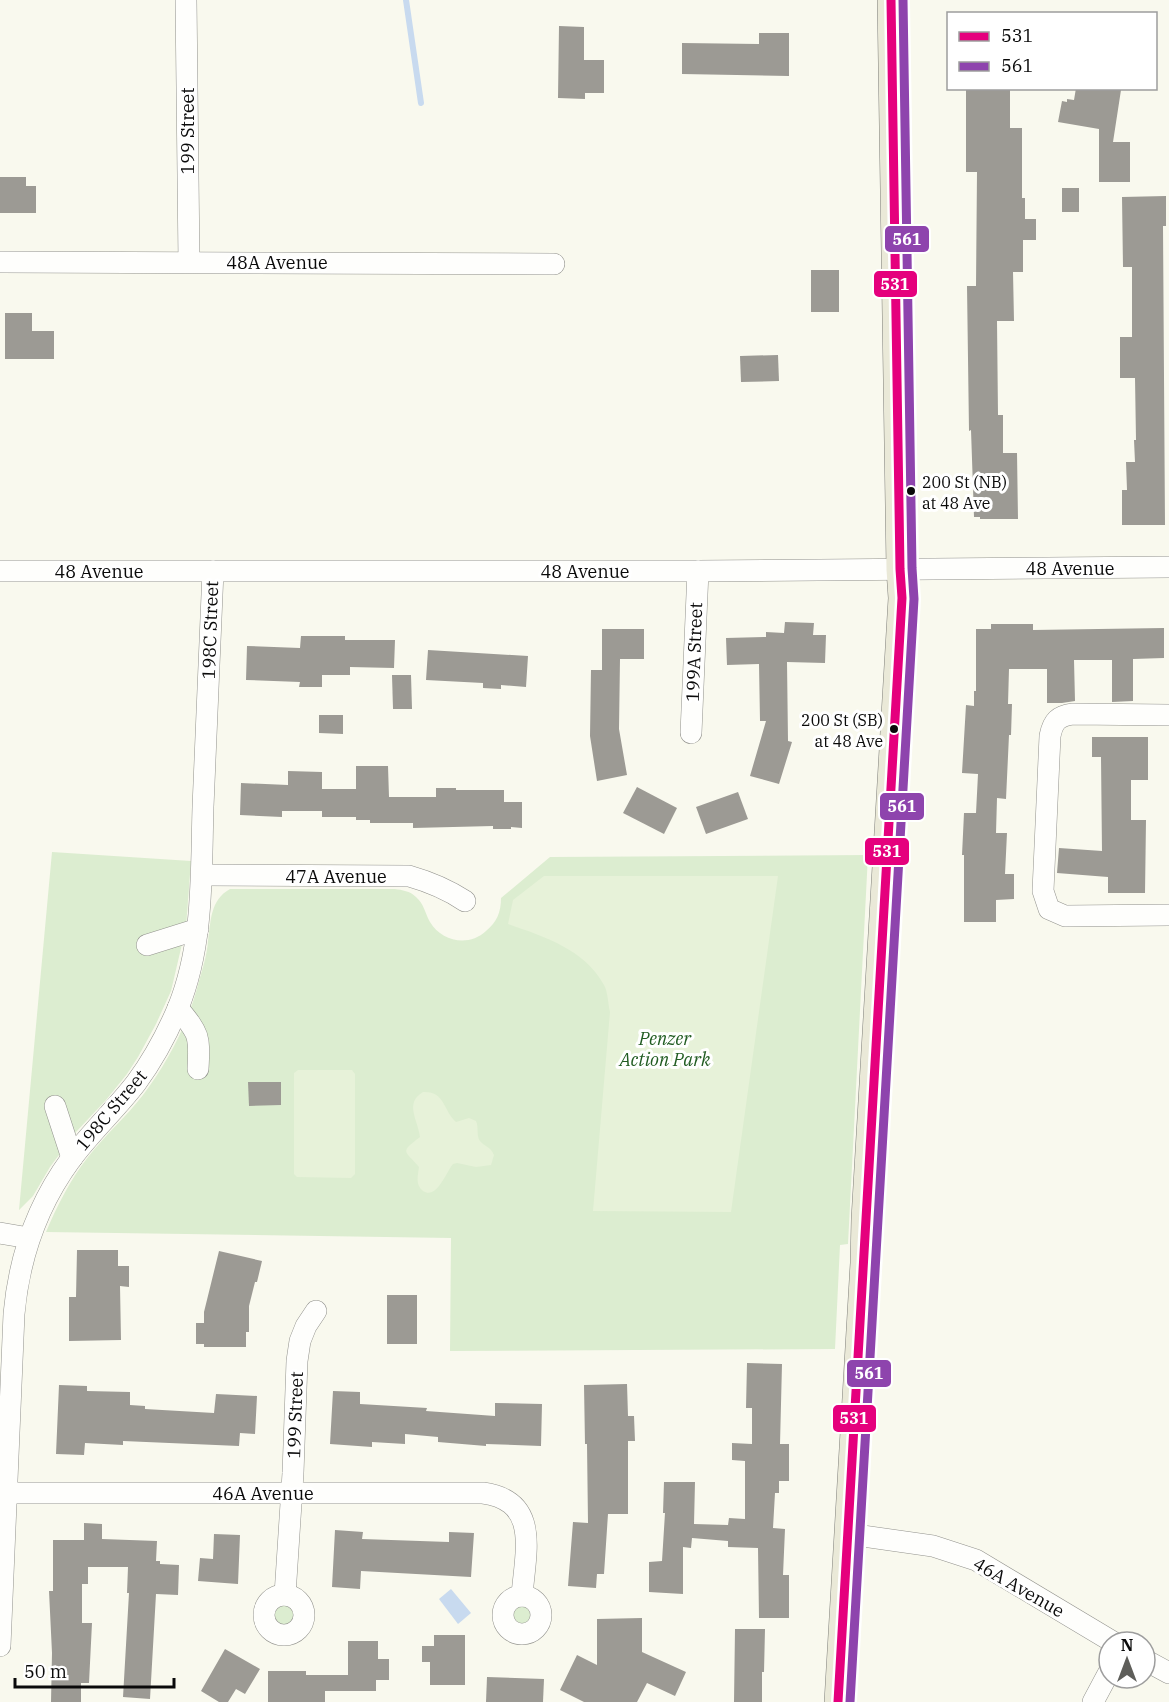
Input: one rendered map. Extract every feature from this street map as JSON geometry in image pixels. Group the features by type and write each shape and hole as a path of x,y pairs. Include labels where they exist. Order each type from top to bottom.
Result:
{"main road":[{"path":"838,1702 902,611 891,0"}],"street":[{"name":"199 Street","path":"186,0 189,262"},
{"name":"48A Avenue","path":"0,262 554,264"},
{"name":"48 Avenue","path":"0,571 698,571 1169,567"},
{"name":"198C Street","path":"0,1646 15,1303 29,1238 62,1172 150,1064 178,1008 190,969 198,929 213,571"},
{"name":"199A Street","path":"691,734 698,571"},
{"path":"1169,715 1073,714 1056,719 1050,736 1043,891 1049,909 1065,916 1169,915"},
{"name":"47A Avenue","path":"202,875 409,876 446,889 465,901"},
{"path":"147,945 198,929"},
{"path":"178,1008 195,1029 200,1043 198,1069"},
{"path":"55,1106 72,1158"},
{"path":"0,1233 29,1238"},
{"name":"199 Street","path":"285,1595 297,1361 300,1341 316,1311"},
{"name":"46A Avenue","path":"7,1493 483,1493 504,1498 516,1507 523,1519 526,1534 522,1596"},
{"name":"46A Avenue","path":"849,1534 933,1546 976,1560 1097,1632"}],"green space":[{"path":"52,852 191,861 186,927 171,991 138,1057 106,1100 76,1132 50,1167 33,1196 19,1210"},
{"name":"Penzer Action Park","path":"868,855 848,1244 840,1245 835,1349 450,1351 451,1238 46,1232 64,1193 81,1166 143,1095 169,1055 195,996 206,956 215,905 230,889 403,890 419,900 430,922 441,934 456,940 464,940 479,936 490,928 498,916 501,898 550,857"},
{"path":"544,876 778,876 731,1212 593,1211 610,1012 604,985 586,962 562,946 508,924 513,900"},
{"path":"298,1070 352,1070 355,1074 355,1174 351,1178 297,1177 294,1174 294,1073"},
{"path":"423,1092 440,1098 456,1122 469,1118 476,1121 479,1139 494,1155 491,1165 476,1167 453,1164 437,1189 428,1193 419,1186 419,1167 406,1152 409,1146 420,1137 413,1107 417,1096"},
{"path":"284,1603 292,1607 296,1615 292,1623 284,1627 276,1623 272,1615 276,1607"},
{"path":"523,1604 531,1607 534,1615 531,1623 523,1626 515,1623 512,1615 515,1607"}],"water":[{"path":"451,1589 471,1613 458,1624 439,1599"}],"building":[{"path":"559,26 584,27 584,60 604,60 604,93 585,93 585,99 558,98"},
{"path":"759,33 789,33 789,76 682,74 682,43 759,44"},
{"path":"966,90 1010,90 1010,128 1022,128 1022,198 1025,198 1025,219 1036,219 1036,240 1023,240 1023,272 1013,272 1014,321 997,321 998,415 1003,415 1003,453 1017,453 1018,519 974,517 971,430 969,431 967,286 976,286 977,172 966,172"},
{"path":"1076,90 1121,90 1113,142 1130,142 1130,182 1099,182 1099,129 1058,122 1062,101 1074,100"},
{"path":"0,177 26,177 26,186 36,186 36,213 0,213"},
{"path":"1062,188 1079,188 1079,212 1062,212"},
{"path":"1166,196 1166,226 1163,226 1165,525 1122,525 1122,490 1127,490 1126,462 1135,462 1134,440 1136,440 1135,378 1120,378 1120,337 1132,337 1132,267 1123,267 1122,197"},
{"path":"811,270 839,270 839,312 811,312"},
{"path":"5,313 32,313 32,331 54,331 54,359 5,359"},
{"path":"778,355 779,381 741,382 740,356"},
{"path":"785,622 814,623 813,635 826,635 825,663 787,662 788,741 792,742 779,784 750,776 766,721 760,721 759,664 727,665 726,638 766,637 766,632 784,633"},
{"path":"991,624 1033,624 1033,630 1164,628 1164,658 1133,659 1133,701 1112,702 1112,660 1074,660 1075,701 1062,703 1047,703 1047,669 1009,669 1008,704 1012,704 1006,799 997,798 996,833 1007,833 1005,874 1014,874 1014,899 996,900 996,922 964,922 964,855 962,855 964,813 976,813 978,774 962,773 966,705 974,706 974,691 976,691 976,629 991,629"},
{"path":"602,629 644,629 644,659 620,659 619,729 627,775 597,781 590,736 591,670 602,670"},
{"path":"301,636 345,636 345,640 395,640 394,668 350,667 350,675 322,675 322,687 299,687 300,682 246,680 247,646 300,648"},
{"path":"428,650 528,656 526,687 501,685 501,689 483,688 483,683 426,680"},
{"path":"392,675 411,675 412,709 393,709"},
{"path":"319,715 343,715 343,734 319,733"},
{"path":"1092,737 1148,737 1148,780 1131,780 1131,820 1146,820 1145,893 1108,893 1108,877 1057,873 1059,848 1102,851 1101,757 1092,757"},
{"path":"356,766 388,766 389,797 436,797 436,788 504,790 504,802 522,802 522,828 493,829 493,826 413,828 413,823 370,823 370,820 356,820 356,817 322,817 322,811 282,811 282,817 240,815 241,783 288,785 288,771 322,772 322,789 356,789"},
{"path":"637,787 677,808 664,834 623,813"},
{"path":"738,792 748,819 706,834 696,807"},
{"path":"248,1082 281,1082 281,1105 249,1106"},
{"path":"77,1250 118,1250 118,1266 129,1266 129,1287 120,1286 121,1340 69,1341 69,1297 76,1297"},
{"path":"219,1251 262,1261 249,1306 249,1332 246,1332 246,1347 204,1347 204,1344 196,1344 196,1323 204,1323 204,1312"},
{"path":"387,1295 417,1295 417,1344 387,1344"},
{"path":"747,1363 782,1364 780,1444 789,1444 789,1481 779,1481 779,1493 775,1493 773,1528 785,1529 783,1575 789,1575 789,1618 759,1618 758,1548 728,1547 728,1541 692,1538 691,1548 683,1547 683,1594 649,1592 649,1562 662,1561 664,1482 695,1482 694,1524 728,1525 729,1518 745,1519 745,1461 732,1460 732,1443 752,1444 752,1408 746,1408"},
{"path":"627,1384 628,1416 634,1416 635,1441 628,1441 628,1514 608,1514 604,1574 597,1574 596,1588 568,1586 573,1522 588,1523 584,1385"},
{"path":"59,1385 87,1386 87,1391 130,1392 130,1405 145,1406 145,1409 214,1413 216,1394 257,1396 255,1434 240,1433 239,1446 123,1441 123,1445 85,1443 84,1455 56,1454"},
{"path":"333,1391 360,1392 360,1404 427,1408 426,1411 495,1416 495,1403 542,1404 541,1446 486,1444 486,1446 438,1442 438,1437 405,1434 405,1444 372,1442 372,1447 330,1444"},
{"path":"84,1523 102,1524 102,1539 157,1541 156,1561 160,1561 160,1564 179,1565 178,1595 156,1594 150,1699 123,1697 129,1593 127,1593 128,1567 88,1567 88,1584 82,1584 82,1623 92,1623 89,1683 81,1683 81,1702 51,1702 52,1653 49,1591 53,1591 53,1540 84,1540"},
{"path":"335,1530 363,1532 362,1539 449,1542 449,1532 474,1533 471,1577 361,1571 360,1589 332,1587"},
{"path":"214,1534 240,1535 238,1584 198,1581 200,1558 213,1559"},
{"path":"642,1618 642,1652 686,1672 675,1696 647,1683 637,1702 584,1702 560,1690 577,1655 597,1665 597,1619"},
{"path":"735,1629 765,1629 762,1702 734,1702"},
{"path":"434,1635 465,1635 465,1685 430,1685 430,1662 422,1662 422,1646 434,1646"},
{"path":"348,1641 378,1641 378,1659 389,1659 389,1680 376,1680 376,1691 325,1691 325,1702 268,1702 268,1671 306,1671 306,1675 348,1675"},
{"path":"225,1649 260,1669 245,1694 236,1689 228,1702 219,1702 201,1691"},
{"path":"487,1677 544,1679 543,1702 486,1702"}],"waterway":[{"path":"406,0 421,103"}],"transit line":[{"name":"531","path":"838,1702 902,598 891,0"},
{"name":"561","path":"850,1702 914,599 903,0"}],"place":[{"name":"200 St (NB) at 48 Ave","path":"911,491"},
{"name":"200 St (SB) at 48 Ave","path":"894,729"}]}
